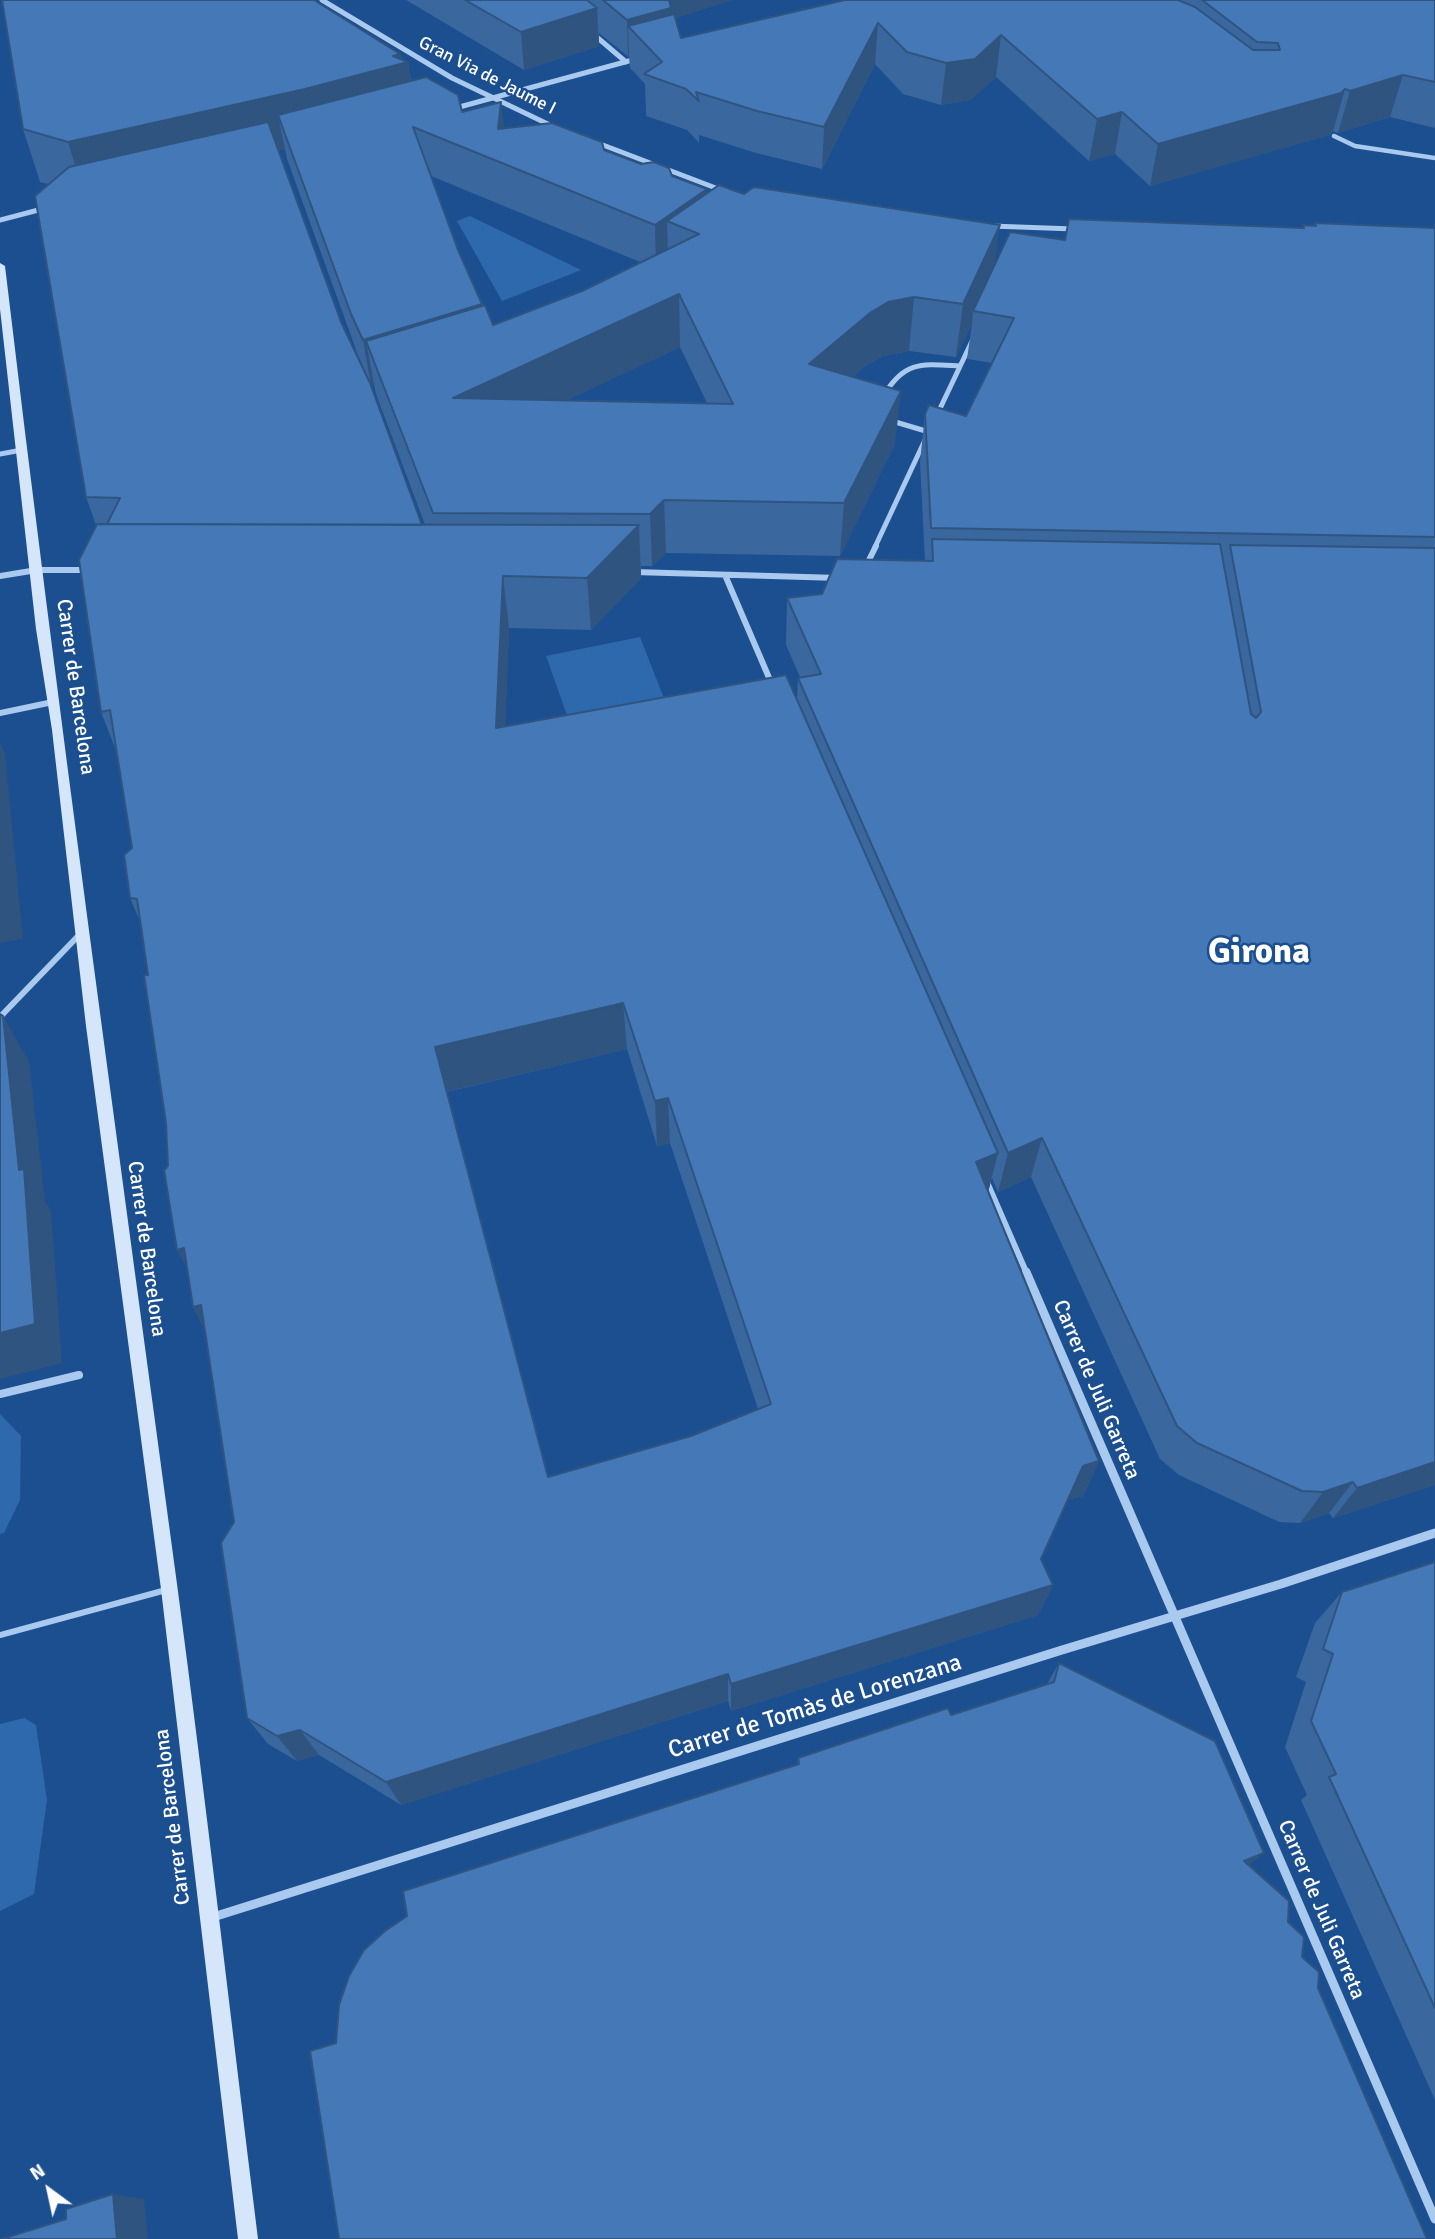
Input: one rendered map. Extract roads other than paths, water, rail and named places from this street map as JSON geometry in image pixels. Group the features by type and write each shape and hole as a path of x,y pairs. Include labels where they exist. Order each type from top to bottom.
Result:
{"main road":[{"name":"Carrer de Barcelona","path":"0,266 82,932 169,1589 248,2239"}],"street":[{"name":"Gran Via de Jaume I","path":"322,0 452,79 563,130"},
{"path":"585,27 626,62"},
{"path":"440,113 638,59"},
{"path":"1334,136 1356,146 1435,158"},
{"path":"588,140 724,191"},
{"path":"0,220 54,206"},
{"path":"982,226 1079,229"},
{"path":"1018,238 1022,227"},
{"path":"865,568 976,330"},
{"path":"883,402 894,376 915,365 960,366"},
{"path":"888,417 895,424 929,432"},
{"path":"0,454 22,450"},
{"path":"0,576 37,570 92,570"},
{"path":"626,572 849,579"},
{"path":"725,575 776,695"},
{"path":"0,713 53,702"},
{"path":"0,1017 82,932"},
{"name":"Carrer de Juli Garreta","path":"981,1168 1435,2218"},
{"path":"0,1394 79,1375"},
{"name":"Carrer de Tomàs de Lorenzana","path":"207,1919 1435,1533"}],"lane":[{"path":"0,1635 169,1589"}],"district":[{"name":"Girona","path":"1259,953"}]}
